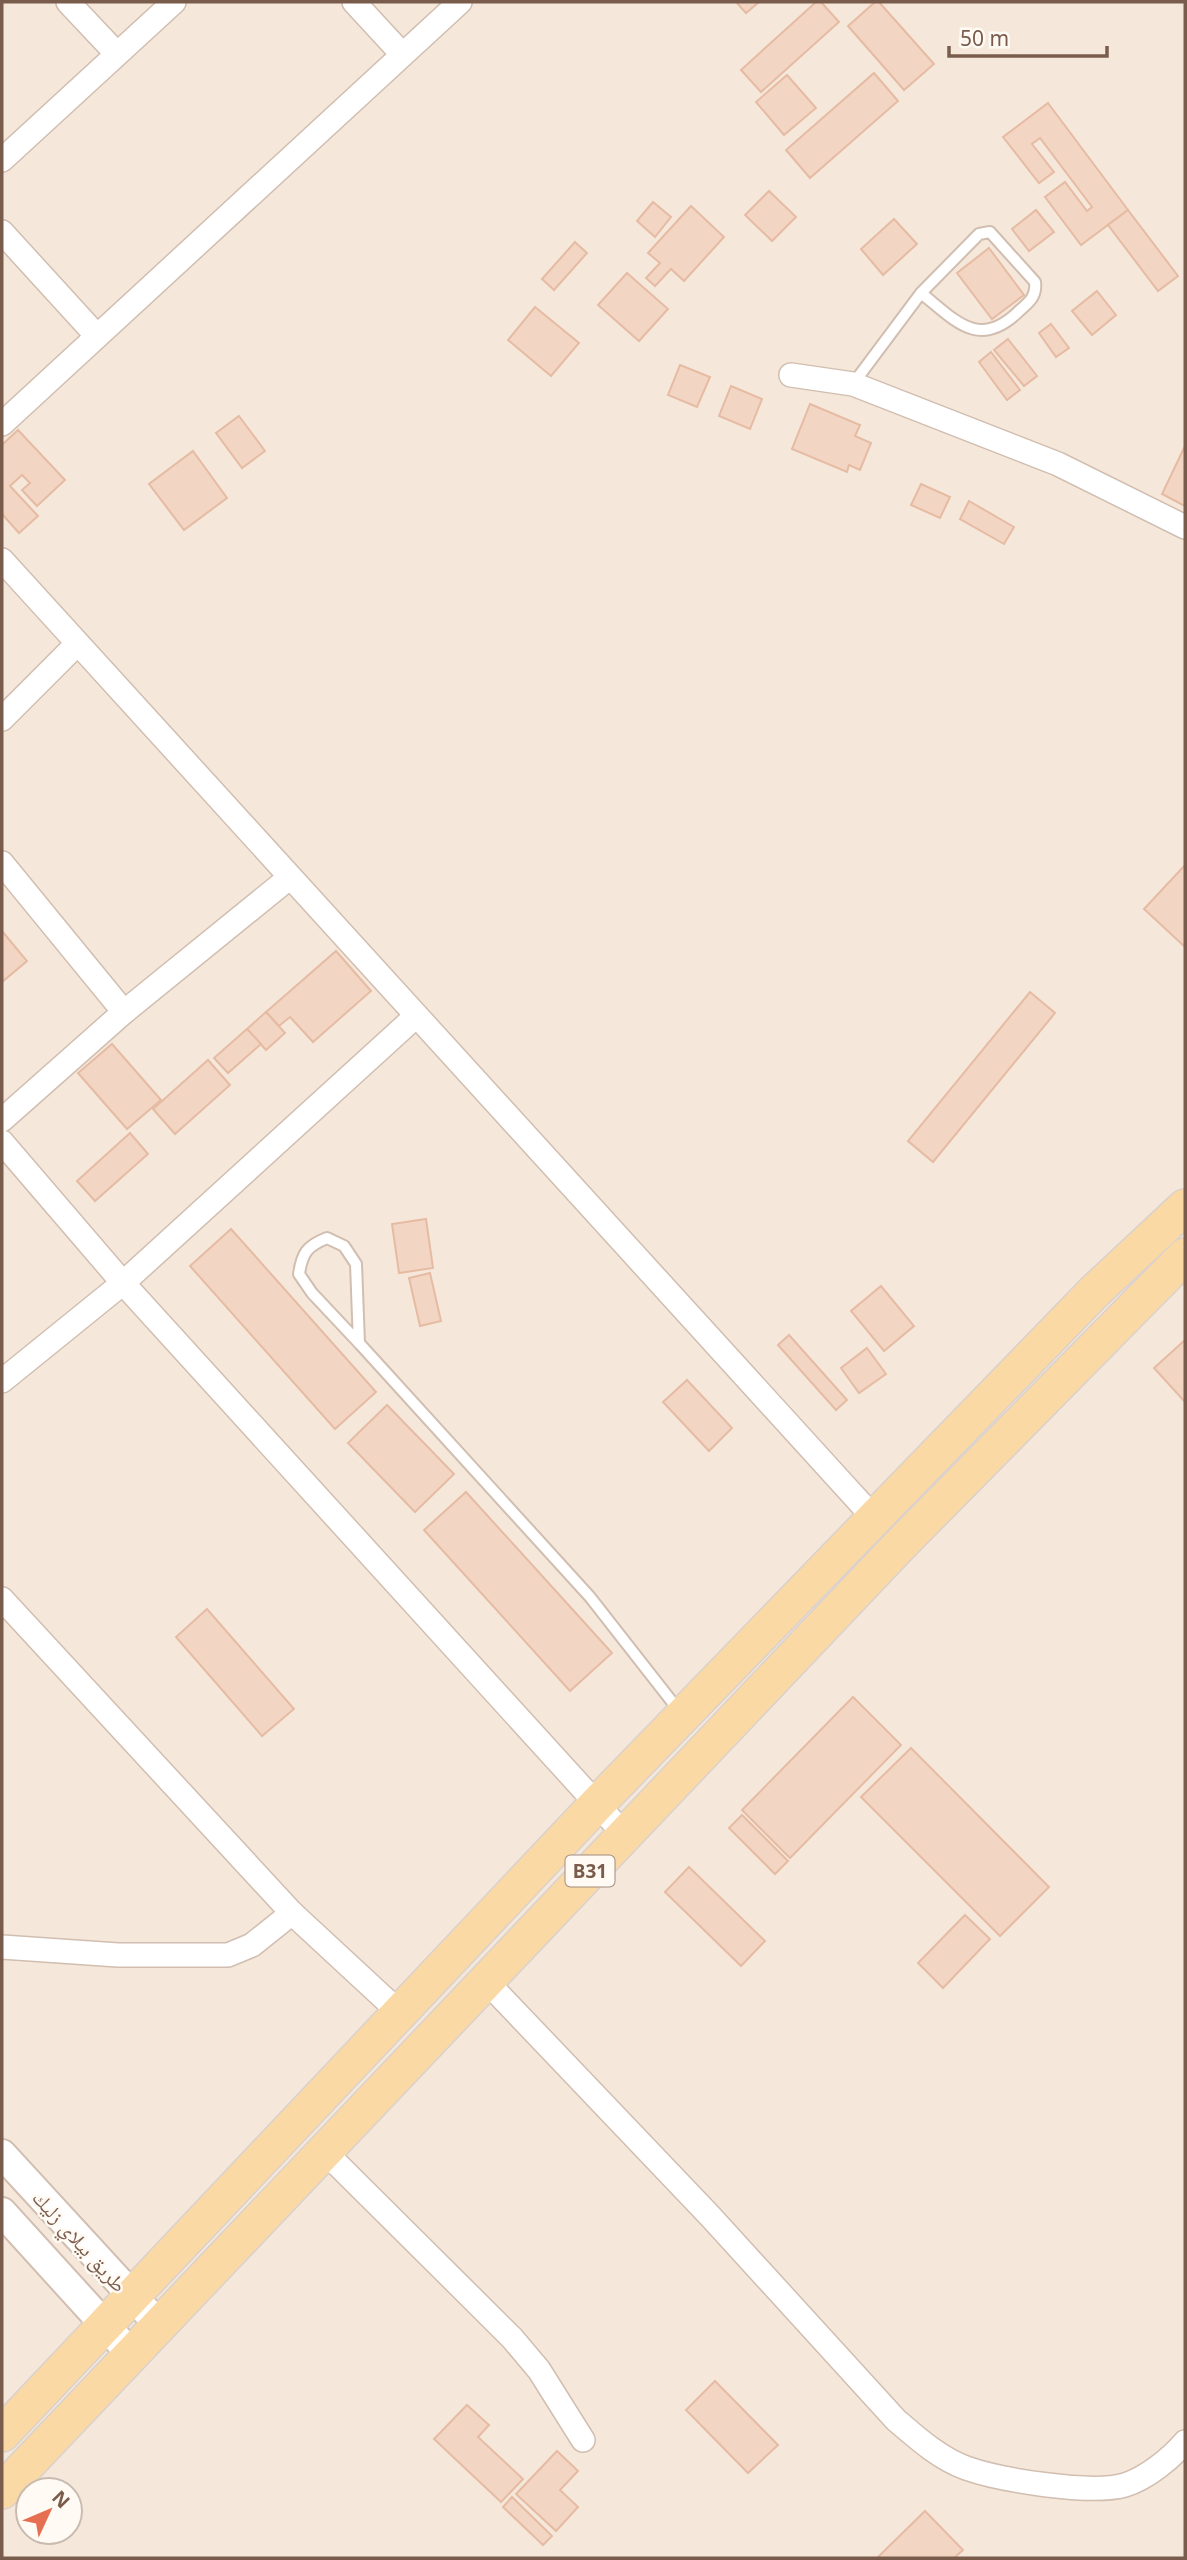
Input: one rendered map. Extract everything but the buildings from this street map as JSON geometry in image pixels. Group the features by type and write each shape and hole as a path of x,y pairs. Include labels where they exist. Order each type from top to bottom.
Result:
{"main road":[{"name":"B31","path":"2,2434 596,1805 1094,1292 1185,1207"},
{"name":"B31","path":"2,2491 955,1488 1185,1256"},
{"path":"930,1463 955,1488"}],"street":[{"path":"68,2 117,54"},
{"path":"2,160 174,2"},
{"path":"354,2 402,54"},
{"path":"2,424 460,2"},
{"path":"2,232 96,335"},
{"path":"791,375 853,384 1058,464 1185,527"},
{"path":"2,560 415,1017 874,1518"},
{"path":"2,719 77,644"},
{"path":"2,863 124,1012"},
{"path":"2,1119 124,1012 289,877"},
{"path":"2,1381 123,1283 415,1017"},
{"path":"2,1142 123,1283 625,1835"},
{"path":"2,1599 292,1913 400,2013"},
{"path":"2,1947 118,1955 228,1955 252,1945 292,1913"},
{"path":"486,1982 701,2206 896,2420 930,2449 966,2468 1006,2478 1089,2489 1124,2485 1145,2475 1173,2455 1185,2442"},
{"path":"326,2152 512,2338 538,2370 583,2440"},
{"name":"طريق بيلاي زليك","path":"2,2154 160,2326"},
{"path":"2,2212 132,2355"}],"lane":[{"path":"853,384 921,293 963,248 985,231 1035,282 1036,290 1033,298 1008,322 994,331 982,331 959,324 921,293"},
{"path":"359,1343 356,1264 344,1246 327,1238 309,1245 302,1257 299,1274 312,1293 590,1597 684,1717"}],"shaded area":[{"path":"2,2 1185,2 1185,2558 2,2558"}]}
